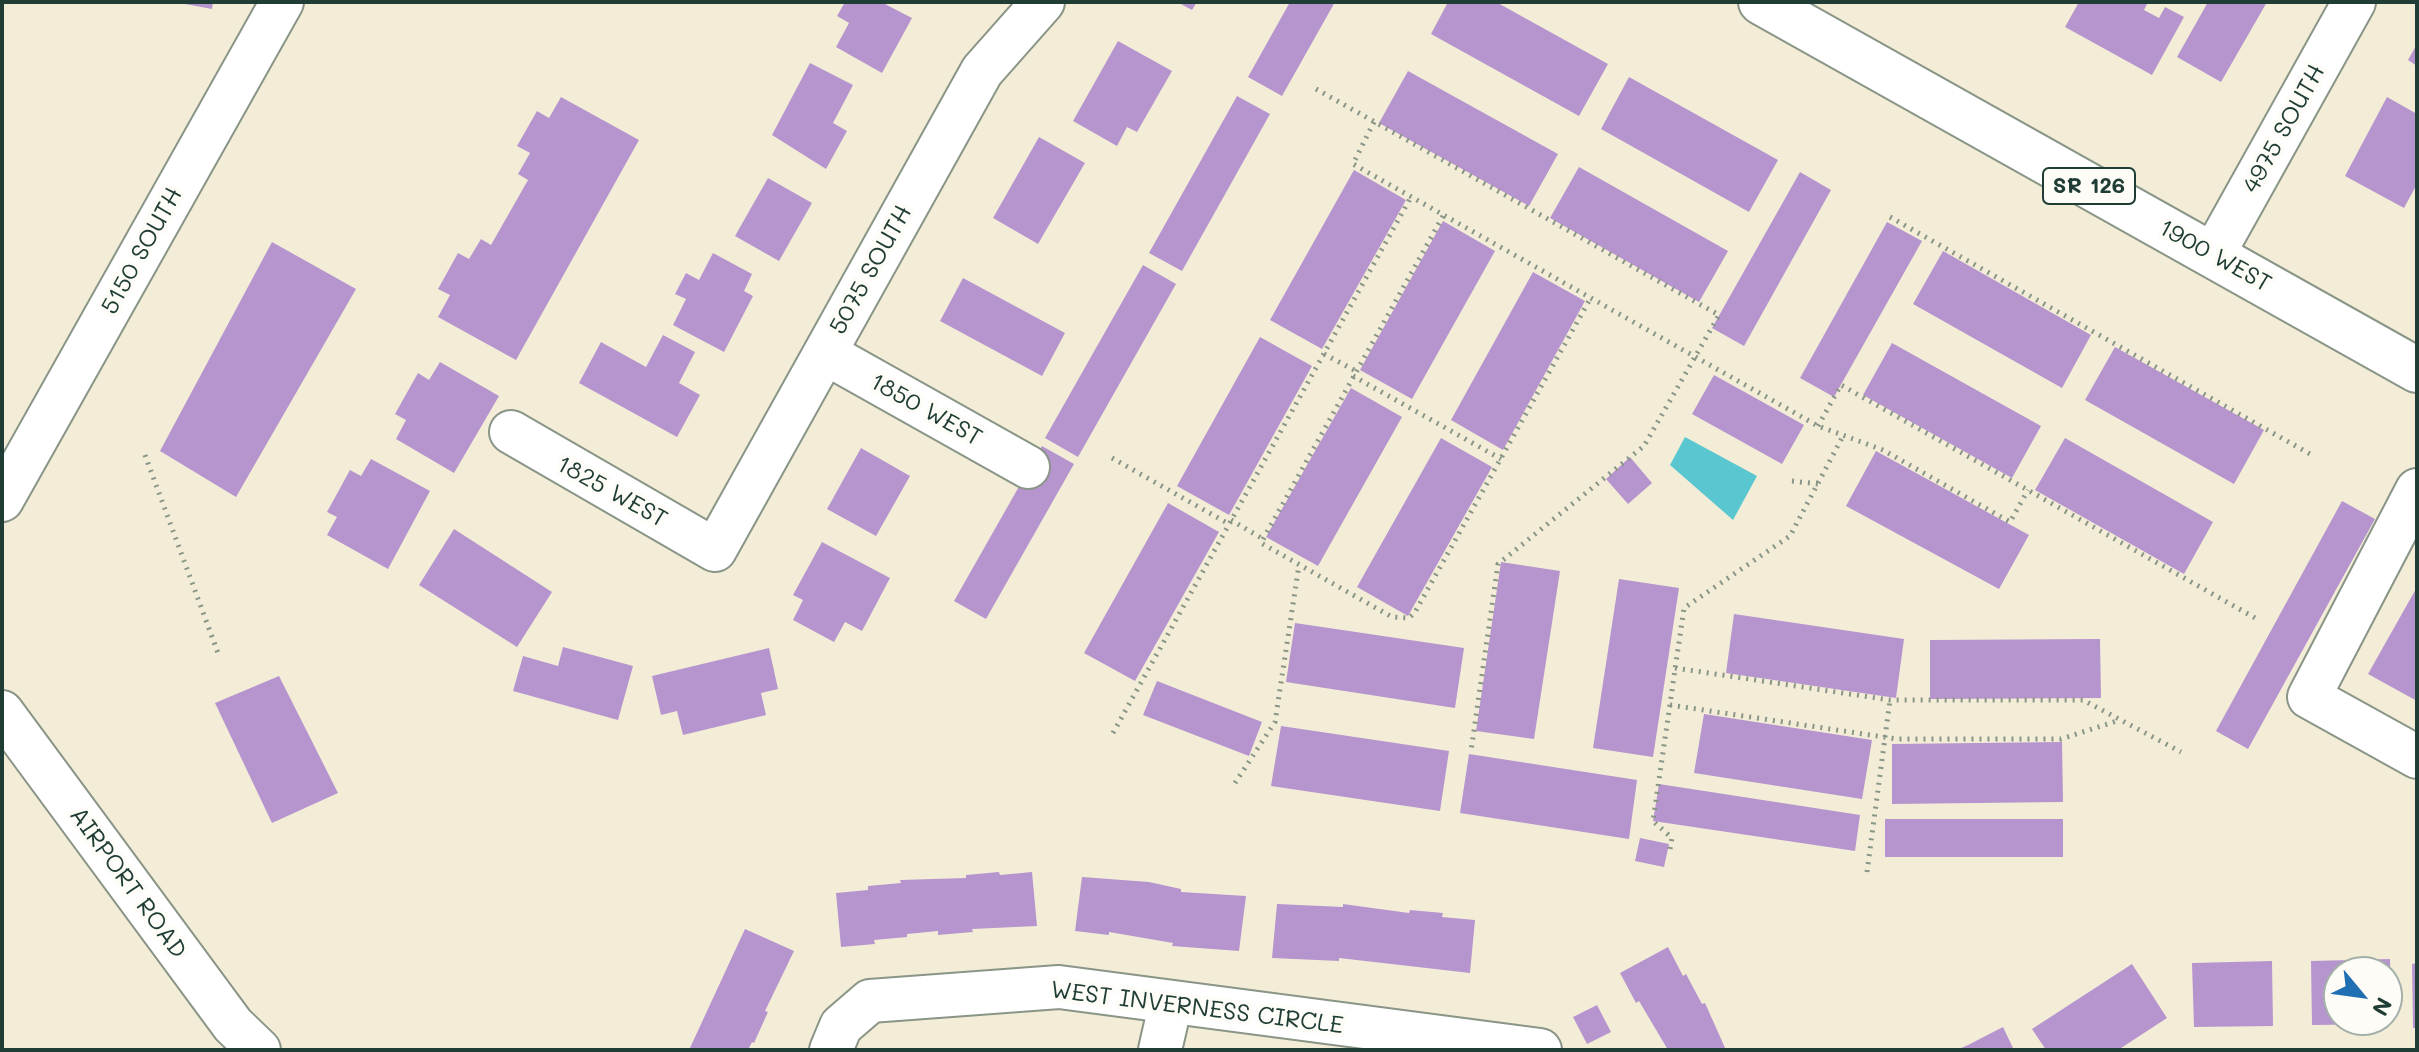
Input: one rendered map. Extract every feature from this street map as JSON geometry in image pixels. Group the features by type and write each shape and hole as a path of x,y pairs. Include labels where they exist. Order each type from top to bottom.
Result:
{"main road":[{"name":"1900 WEST","path":"1761,2 2417,370"}],"street":[{"name":"5150 SOUTH","path":"2,500 282,2"},
{"name":"5075 SOUTH","path":"715,550 982,71 1043,2"},
{"name":"4975 SOUTH","path":"2213,255 2354,2"},
{"name":"1850 WEST","path":"825,353 1028,467"},
{"name":"1825 WEST","path":"511,432 715,550"},
{"path":"2417,490 2309,697 2417,757"},
{"name":"AIRPORT ROAD","path":"2,712 233,1025 259,1050"},
{"name":"WEST INVERNESS CIRCLE","path":"831,1050 841,1026 870,1001 1059,987 1540,1050"},
{"path":"1160,1050 1171,1002"},
{"path":"1314,1050 1355,1026"}],"path":[{"path":"1316,89 1719,315 1644,446 1498,564 1471,751"},
{"path":"1374,122 1353,164 1695,359 1818,426 1883,450 2010,522 2028,490"},
{"path":"1113,733 1411,197"},
{"path":"1443,216 1261,543 1299,565 1392,617 1409,618 1590,299"},
{"path":"1890,217 2310,454"},
{"path":"1324,354 1501,459"},
{"path":"1818,426 1841,385 2257,619"},
{"path":"1670,849 1672,838 1653,821 1684,608 1790,536 1843,436"},
{"path":"145,455 218,653"},
{"path":"1112,458 1263,539"},
{"path":"1792,481 1818,484"},
{"path":"1235,783 1275,722 1299,565"},
{"path":"1675,668 1890,700 2083,700 2181,752"},
{"path":"1867,872 1890,700"},
{"path":"1670,705 1885,738 2061,739 2121,720"}],"water":[{"path":"1685,437 1757,476 1733,520 1670,465"}],"building":[{"path":"174,2 213,2 212,9"},
{"path":"845,2 881,2 912,18 882,73 836,47 849,23 837,16"},
{"path":"1177,2 1197,2 1192,10"},
{"path":"1290,2 1335,2 1282,96 1248,77"},
{"path":"1448,2 1496,2 1608,64 1579,116 1431,34"},
{"path":"2079,2 2148,2 2144,10 2159,18 2165,7 2184,17 2152,75 2065,27"},
{"path":"2208,2 2267,2 2221,82 2177,57"},
{"path":"1118,41 1172,71 1137,132 1127,127 1117,146 1073,121"},
{"path":"2417,44 2417,66 2408,60"},
{"path":"810,63 853,85 833,123 847,131 826,169 772,135"},
{"path":"1408,71 1558,154 1529,206 1379,123"},
{"path":"1629,77 1778,160 1749,212 1601,129"},
{"path":"1237,96 1270,114 1182,271 1149,253"},
{"path":"561,97 639,140 516,360 438,317 450,295 438,289 458,253 469,259 481,239 491,245 528,180 518,174 530,153 517,146 537,111 549,118"},
{"path":"2387,97 2417,114 2417,184 2404,208 2345,176"},
{"path":"1039,137 1085,163 1038,244 993,218"},
{"path":"1579,167 1728,251 1699,302 1550,218"},
{"path":"1354,170 1406,200 1322,349 1270,320"},
{"path":"1800,172 1831,190 1744,346 1712,328"},
{"path":"768,178 812,203 779,261 735,236"},
{"path":"1443,221 1495,251 1412,399 1360,370"},
{"path":"1887,222 1922,241 1834,397 1800,378"},
{"path":"272,242 356,289 236,497 160,451"},
{"path":"1943,251 2091,335 2062,388 1913,304"},
{"path":"713,253 752,274 744,291 753,296 724,352 673,325 686,299 675,294 686,273 699,280"},
{"path":"1143,265 1176,284 1078,457 1045,438"},
{"path":"1533,272 1585,301 1503,450 1451,420"},
{"path":"963,278 1065,333 1042,376 940,321"},
{"path":"663,335 695,352 679,383 700,395 677,437 579,383 601,342 646,367"},
{"path":"1260,337 1312,366 1229,515 1177,486"},
{"path":"1892,343 2041,426 2012,478 1863,395"},
{"path":"2115,347 2264,430 2234,484 2085,400"},
{"path":"440,362 499,396 454,473 396,439 406,420 395,414 418,373 429,380"},
{"path":"1714,375 1804,425 1782,464 1692,414"},
{"path":"1351,388 1402,417 1318,566 1266,537"},
{"path":"1441,438 1492,467 1408,616 1357,587"},
{"path":"2065,438 2213,522 2184,574 2035,490"},
{"path":"1042,446 1074,464 986,619 954,601"},
{"path":"861,448 910,476 876,536 827,509"},
{"path":"1876,451 2029,535 1999,589 1846,506"},
{"path":"1630,457 1652,483 1628,504 1606,479"},
{"path":"371,459 430,491 388,569 327,535 337,517 327,512 350,470 361,476"},
{"path":"2342,501 2375,519 2248,749 2216,731"},
{"path":"1168,503 1219,532 1135,681 1084,653"},
{"path":"454,529 552,592 517,647 419,585"},
{"path":"822,542 890,578 862,631 845,622 834,642 793,620 803,600 793,595"},
{"path":"1501,562 1560,571 1534,739 1476,731"},
{"path":"1619,579 1679,588 1653,757 1593,748"},
{"path":"2417,587 2417,701 2368,674"},
{"path":"1734,614 1904,639 1896,698 1726,673"},
{"path":"1295,623 1464,648 1455,708 1286,682"},
{"path":"2100,639 2101,698 1930,699 1930,640"},
{"path":"563,647 633,666 618,720 513,691 523,656 558,666"},
{"path":"769,648 778,689 761,693 766,715 683,735 677,711 661,715 652,676"},
{"path":"279,676 338,793 272,823 215,703"},
{"path":"1157,681 1262,722 1249,756 1143,715"},
{"path":"1704,714 1872,740 1862,799 1694,773"},
{"path":"1281,726 1449,751 1440,811 1271,786"},
{"path":"2062,742 2063,802 1892,804 1892,744"},
{"path":"1469,754 1637,780 1629,839 1460,813"},
{"path":"1659,784 1860,815 1855,851 1653,821"},
{"path":"1885,819 2063,819 2063,857 1885,857"},
{"path":"1640,838 1669,844 1664,867 1635,861"},
{"path":"999,872 1000,875 1032,872 1037,926 972,929 973,932 938,935 938,931 907,934 907,937 874,940 875,944 841,947 836,893 868,890 868,886 901,883 900,880 966,878 966,875"},
{"path":"1082,877 1149,882 1181,889 1181,892 1246,896 1239,951 1172,946 1173,943 1109,932 1109,935 1075,931"},
{"path":"1277,904 1343,907 1343,904 1409,913 1410,910 1443,913 1442,917 1475,920 1470,973 1339,958 1339,961 1272,958"},
{"path":"745,929 794,951 765,1011 768,1012 754,1043 748,1050 689,1050"},
{"path":"1668,947 1683,976 1686,974 1702,1004 1705,1003 1726,1050 1668,1050 1639,1001 1636,1003 1620,973"},
{"path":"2272,961 2273,1026 2194,1027 2192,963"},
{"path":"2311,961 2323,961 2323,1025 2312,1025"},
{"path":"2417,963 2417,1028 2413,1028 2412,964"},
{"path":"2132,964 2167,1018 2118,1050 2046,1050 2032,1029"},
{"path":"1597,1005 1611,1032 1587,1044 1573,1017"},
{"path":"2003,1027 2014,1050 1957,1050 1968,1045"}]}
